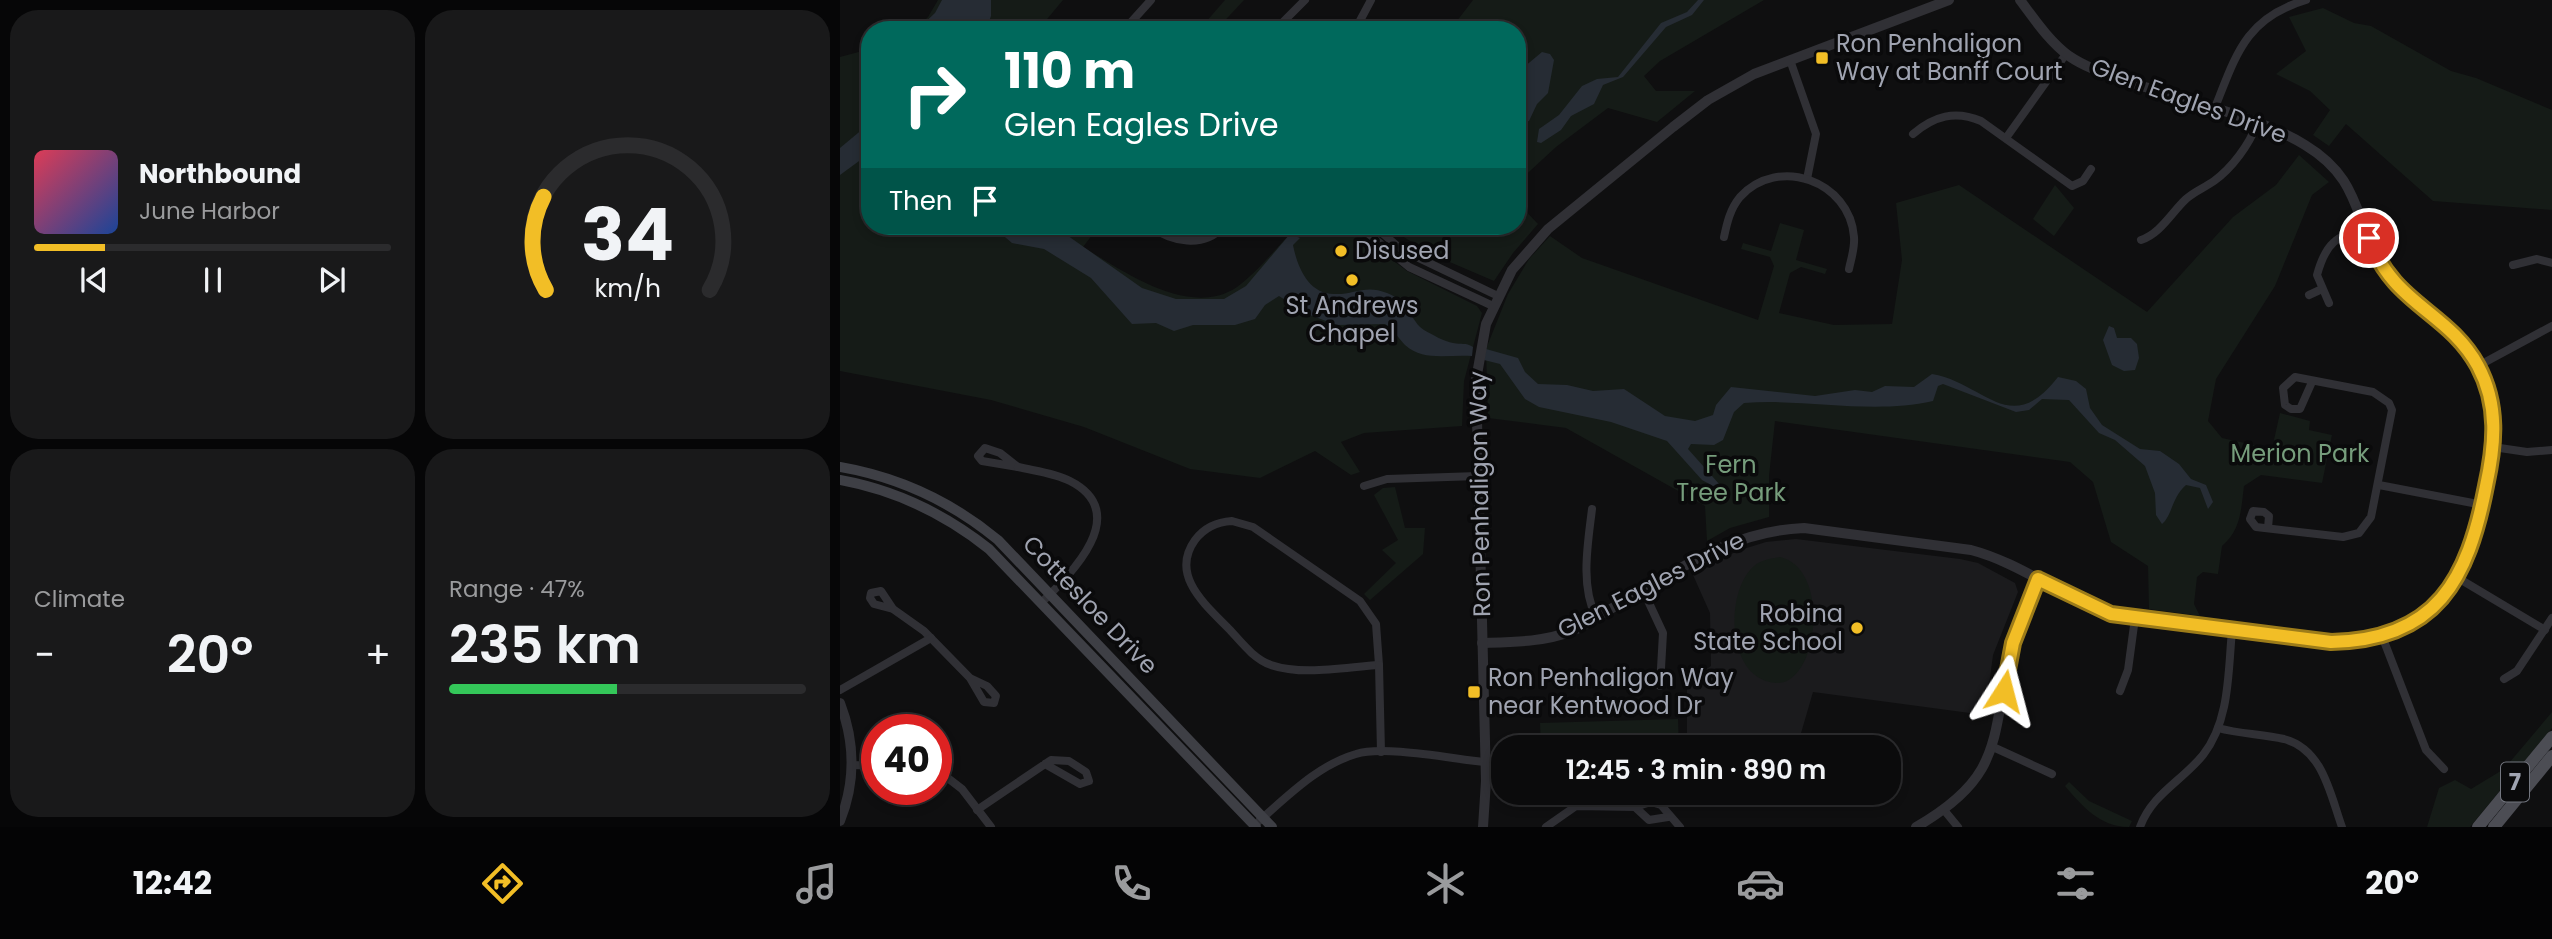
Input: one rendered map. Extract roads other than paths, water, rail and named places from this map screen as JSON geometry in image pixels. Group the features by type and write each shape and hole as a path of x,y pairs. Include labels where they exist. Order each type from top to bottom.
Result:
{"main road":[{"name":"Cottesloe Drive","path":"840,467 911,487 965,516 998,540 1272,827"},
{"name":"Cottesloe Drive","path":"840,480 897,495 945,518 989,549 1255,826"},
{"name":"7","path":"2478,827 2552,737"},
{"name":"7","path":"2494,827 2552,756"}],"street":[{"path":"1132,21 1151,0"},
{"path":"1284,21 1305,0"},
{"path":"1360,21 1371,0"},
{"name":"Ron Penhaligon Way","path":"1484,827 1477,365 1486,324 1512,270 1548,229 1673,127 1728,87 1790,60 1949,0"},
{"name":"Glen Eagles Drive","path":"1482,643 1553,637 1574,630 1741,537 1770,530 1804,528 1971,550 2100,610 2135,618 2331,642 2382,635 2428,611 2458,578 2473,546 2483,505 2493,447 2490,398 2477,366 2450,331 2412,302 2393,283 2378,259 2350,190 2329,163 2295,138 2096,71 2066,54 2045,35 2020,0"},
{"path":"2214,110 2246,39 2265,17 2306,0"},
{"path":"2006,138 2066,54"},
{"path":"1790,60 1816,134 1807,179"},
{"path":"1913,134 1938,117 1954,114 1973,118 2006,138 2071,187 2082,181 2091,169"},
{"path":"2141,240 2157,231 2184,201 2214,181 2231,164 2250,139 2256,124"},
{"path":"1724,237 1732,209 1748,190 1772,177 1807,179 1833,192 1847,212 1854,237 1849,270"},
{"path":"2329,303 2317,275 2331,243 2339,236 2366,227"},
{"path":"1165,235 1191,241 1212,235"},
{"path":"1370,235 1409,267 1496,301"},
{"path":"1384,235 1402,250 1496,301"},
{"path":"2513,265 2537,259 2552,263"},
{"path":"2309,295 2322,289"},
{"path":"2477,366 2552,326"},
{"path":"2269,528 2343,537 2359,533 2371,517 2392,410 2389,402 2373,392 2312,382 2304,378 2288,381 2282,397 2285,405 2300,409 2312,382"},
{"path":"2493,447 2527,452 2552,450"},
{"path":"1018,467 1068,480 1085,493 1094,509 1097,528 1090,548 1042,602"},
{"path":"1364,486 1387,479 1478,477"},
{"path":"2379,485 2483,505"},
{"path":"1592,509 1587,546 1588,596 1596,617"},
{"path":"1379,666 1290,668 1261,660 1194,593 1186,569 1191,545 1203,531 1220,522 1243,523 1260,531 1360,601 1376,624 1379,666 1381,752"},
{"path":"2458,578 2544,631"},
{"path":"1916,827 1944,810 1972,783 1993,747 2010,653 2038,579"},
{"path":"1643,590 1663,633 1660,686"},
{"path":"893,609 932,638 970,678"},
{"path":"2120,691 2128,670 2135,618"},
{"path":"2504,680 2517,671 2552,618"},
{"path":"2140,827 2161,793 2203,755 2218,728 2224,706 2232,631"},
{"path":"2382,635 2427,750 2444,769"},
{"path":"840,690 932,638"},
{"path":"840,702 850,733 853,765 849,794 840,821"},
{"path":"2218,728 2285,739 2303,748 2321,768 2342,827"},
{"path":"1993,747 2052,774"},
{"path":"1255,826 1329,765 1357,753 1381,752 1485,762"},
{"path":"977,810 1045,764 1059,758 1086,772 1089,780 1080,784 1045,764"},
{"path":"853,765 861,765"},
{"path":"952,781 962,789 991,827"},
{"path":"1546,827 1576,806 1635,807 1656,803 1680,827"},
{"path":"1635,807 1649,820 1668,817"},
{"path":"1944,810 1958,827"}],"place":[{"name":"Ron Penhaligon Way at Banff Court","path":"1822,58"},
{"name":"Disused","path":"1341,251"},
{"name":"St Andrews Chapel","path":"1352,280"},
{"name":"Robina State School","path":"1857,628"},
{"name":"Ron Penhaligon Way near Kentwood Dr","path":"1474,692"}],"park label":[{"name":"Merion Park","path":"2300,454"},
{"name":"Fern Tree Park","path":"1731,479"}]}
